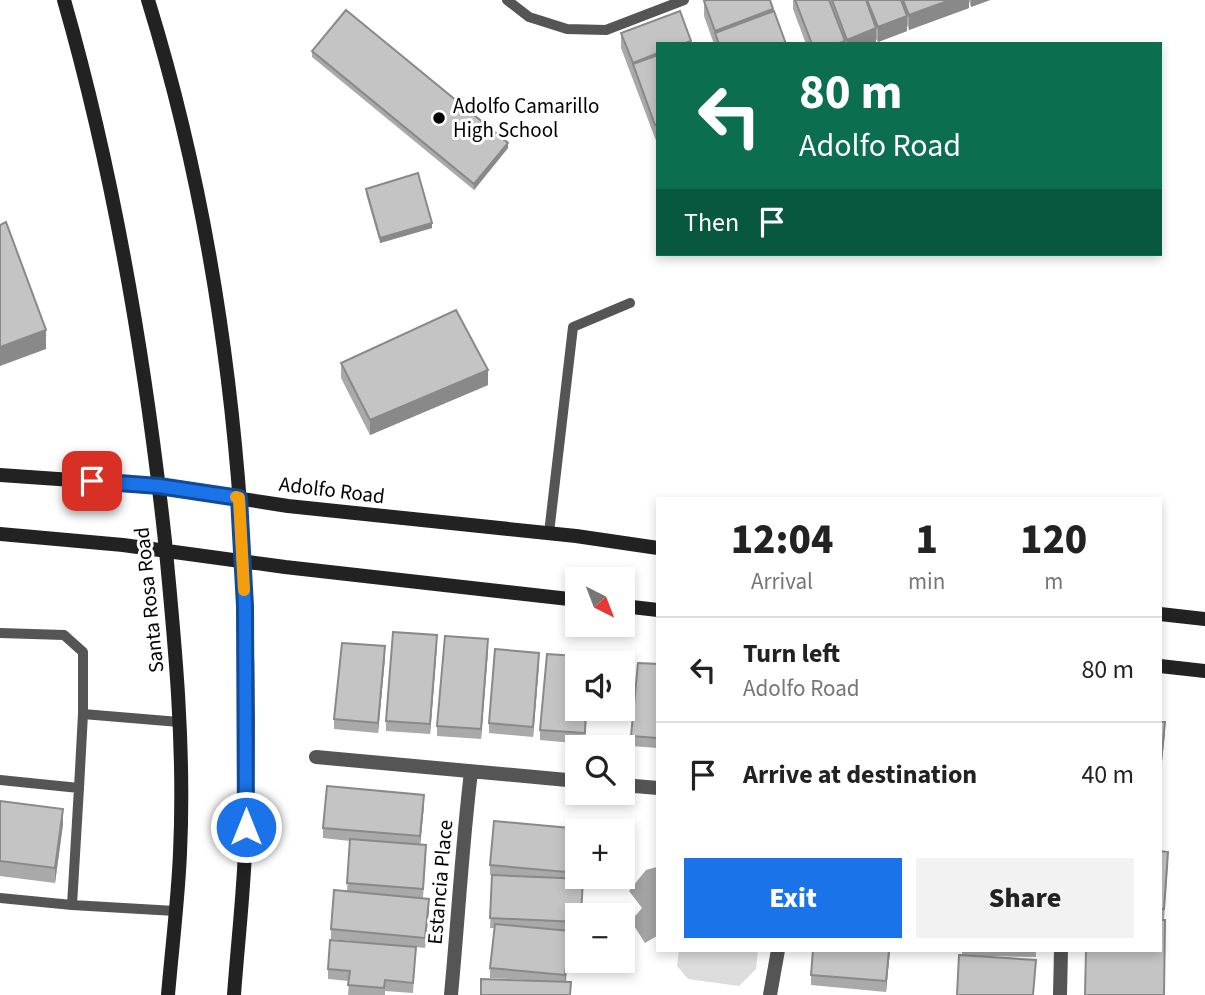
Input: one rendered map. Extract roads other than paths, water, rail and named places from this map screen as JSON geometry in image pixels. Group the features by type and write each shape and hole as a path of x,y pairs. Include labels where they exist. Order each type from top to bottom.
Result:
{"main road":[{"name":"Santa Rosa Road","path":"64,0 109,175 129,273 166,551 178,674 180,852 168,995"},
{"path":"148,0 192,170 212,269 227,372 239,498 243,562 246,827 234,995"},
{"name":"Adolfo Road","path":"0,475 159,486 288,506 549,533 656,548"},
{"path":"0,534 123,545 243,562 565,599"},
{"path":"635,607 656,610"},
{"path":"1162,614 1205,619"},
{"path":"1162,666 1205,671"}],"street":[{"path":"316,757 565,780"},
{"name":"Estancia Place","path":"451,995 471,772"},
{"path":"635,786 656,788"},
{"path":"770,995 778,952"},
{"path":"1060,995 1061,952"}],"lane":[{"path":"507,0 529,17 567,29 606,30 684,0"},
{"path":"549,533 573,327 631,303"},
{"path":"0,633 64,635 83,652 83,714 72,905"},
{"path":"83,714 179,722"},
{"path":"0,780 79,788"},
{"path":"0,898 175,911"}],"place":[{"name":"Adolfo Camarillo High School","path":"439,118"}]}
